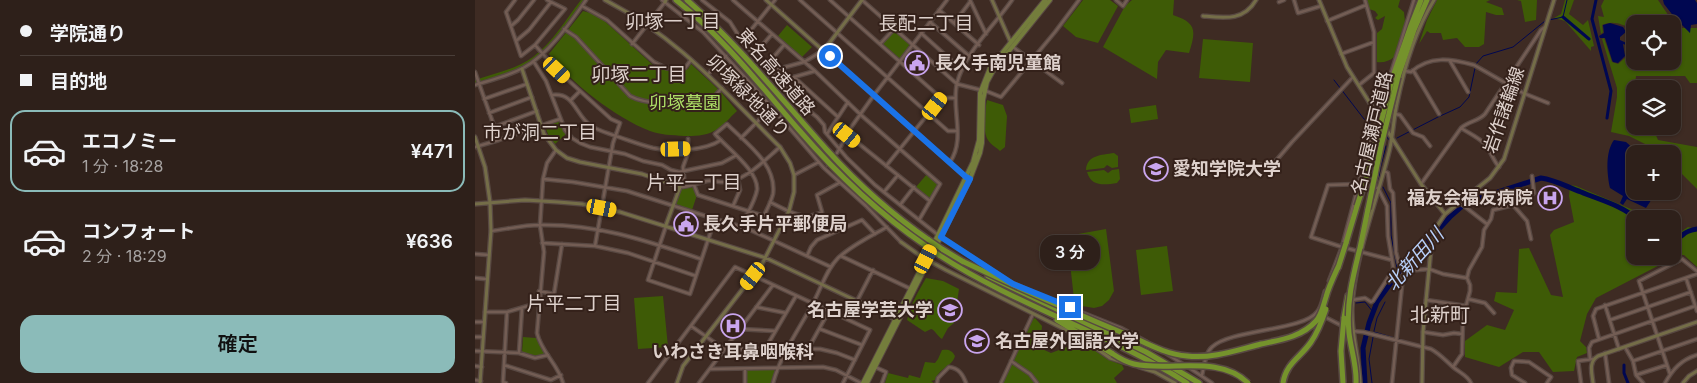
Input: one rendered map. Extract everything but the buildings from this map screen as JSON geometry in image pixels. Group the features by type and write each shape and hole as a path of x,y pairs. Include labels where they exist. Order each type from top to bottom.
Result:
{"highway":[{"name":"東名高速道路","path":"676,0 718,38 843,178 882,213 926,246 987,284 1133,353 1187,383"},
{"name":"東名高速道路","path":"687,0 730,40 848,172 888,208 929,240 964,262 1027,296 1146,352 1199,383"},
{"name":"名古屋瀬戸道路","path":"1339,266 1410,28 1421,0"},
{"name":"名古屋瀬戸道路","path":"1353,276 1361,250 1396,76 1427,0"},
{"path":"964,262 1051,303 1161,351 1194,357 1219,354 1282,339 1306,330 1321,313 1339,266"},
{"path":"1283,383 1285,373 1291,363 1312,341 1320,326 1339,266"},
{"path":"1343,383 1341,351 1343,328 1353,276"},
{"path":"1353,276 1348,317 1356,383"},
{"path":"987,284 1056,319 1123,360 1137,364 1190,366 1225,370 1236,374 1248,383"}],"main road":[{"path":"1012,45 1045,0"},
{"path":"867,383 968,178 979,140 982,90 990,68 1050,0"},
{"path":"862,383 927,260"}],"street":[{"path":"515,0 506,12 521,56 535,45 565,9 547,0"},
{"path":"511,26 534,0"},
{"path":"475,85 522,69 534,62 544,53 586,0"},
{"name":"卯塚緑地通り","path":"605,0 647,24 693,59 780,147 790,163 794,175 794,192 789,211 766,258 683,366 677,383"},
{"path":"702,0 730,22 742,41 770,74 782,83 803,106 821,121 838,151 875,186 939,236 1013,284 1142,338 1212,383"},
{"path":"733,0 940,184 919,220"},
{"path":"766,0 968,178"},
{"path":"742,41 775,0"},
{"path":"799,0 948,131 957,131"},
{"path":"831,0 941,98 955,98"},
{"path":"770,74 778,69 804,62 824,50 862,0 957,84 1001,97 1079,0"},
{"path":"838,151 874,95 947,0"},
{"path":"992,0 1012,45 1062,83"},
{"path":"950,162 957,145 955,98 961,69 1012,0"},
{"path":"1116,0 1123,6 1127,0"},
{"path":"1203,16 1236,17 1250,9 1256,0"},
{"path":"1279,2 1284,0"},
{"path":"1294,0 1298,13 1321,6"},
{"path":"1319,0 1341,54 1353,77 1421,184 1445,214"},
{"path":"1359,85 1374,73 1374,32 1365,0"},
{"path":"1373,110 1381,105 1415,0"},
{"path":"1360,383 1358,360 1352,331 1353,300 1361,250 1392,139 1395,114 1405,71 1419,27 1434,0"},
{"name":"岩作諸輪線","path":"1422,383 1423,332 1433,236 1441,218 1461,204 1490,178 1499,167 1507,152 1554,0"},
{"path":"632,44 664,1 703,32 756,86 772,108 819,162 901,242 927,260 1080,337 1110,358 1155,372 1175,383"},
{"path":"954,22 970,1 986,34"},
{"path":"516,41 529,30 551,2"},
{"path":"1327,21 1366,5"},
{"path":"582,6 607,20 654,62 666,68 685,68 693,59"},
{"path":"939,10 979,45"},
{"path":"930,22 969,56"},
{"path":"1421,184 1461,128 1468,122 1483,116 1541,30 1547,25"},
{"path":"564,29 577,36 630,96 637,100 654,103 711,100 723,88"},
{"path":"880,44 894,29"},
{"path":"921,33 961,69"},
{"path":"754,55 773,34"},
{"path":"1341,54 1374,42"},
{"path":"535,45 557,70 611,119 620,123 611,151 595,246"},
{"path":"765,66 784,45"},
{"path":"708,74 726,56"},
{"path":"1405,71 1410,72 1429,61 1450,61 1474,65 1548,103"},
{"path":"1450,61 1468,92"},
{"path":"534,62 546,81 565,130 572,138 590,147 625,154 643,161 662,164 674,171 683,172 702,166 722,163 736,156"},
{"path":"522,69 547,140 567,158 580,162 642,174 680,187 708,181 727,182 738,179 780,147"},
{"path":"1413,70 1439,114"},
{"path":"782,83 794,76 815,71"},
{"path":"475,72 499,140"},
{"path":"794,76 838,117"},
{"path":"1230,168 1274,163 1353,77"},
{"path":"485,99 527,84"},
{"path":"571,100 580,90"},
{"path":"552,95 561,94 571,100 588,123 596,129 653,148 663,150 689,149 711,146 721,140"},
{"path":"489,113 532,97"},
{"path":"886,166 913,130 929,114 941,98"},
{"path":"827,134 848,101"},
{"path":"741,138 772,108"},
{"path":"494,127 537,111"},
{"path":"1395,114 1401,116 1412,131 1424,138 1430,146"},
{"path":"1202,376 1208,353 1216,344 1232,338 1300,322 1317,313 1344,245 1377,116"},
{"path":"477,146 560,119"},
{"path":"694,185 698,195 733,206 748,211 764,216 770,202 773,182 770,172 764,161 727,124 715,134 755,177 757,188 748,211 741,226"},
{"path":"1461,128 1472,133 1485,145 1499,167"},
{"path":"847,135 930,201"},
{"path":"475,137 487,175 491,231 481,382 475,380"},
{"path":"688,139 689,149 683,172 684,178 649,280 690,294 715,219"},
{"path":"556,150 547,162 543,179 540,225 544,252 539,291 537,333 539,342 561,375 563,383"},
{"path":"794,175 819,162"},
{"path":"1384,171 1388,173 1390,189 1393,193 1396,252 1401,267 1405,271"},
{"path":"884,192 898,175"},
{"path":"1453,367 1462,354 1462,334 1470,288 1467,278 1469,270 1482,247 1484,230 1491,219 1493,210 1513,205 1534,193 1532,177"},
{"path":"543,179 627,191 741,226 831,267"},
{"path":"733,206 740,190 738,179"},
{"path":"770,202 803,216 818,214 822,212 817,195 839,183"},
{"path":"1379,188 1360,184 1327,186 1311,237 1392,260"},
{"path":"900,205 914,188"},
{"path":"1353,300 1362,298 1371,302 1392,272 1387,206 1379,188"},
{"path":"475,204 542,201 582,204 619,212 766,258 895,319"},
{"path":"1461,204 1487,224"},
{"path":"1513,205 1527,221 1531,239"},
{"path":"807,256 811,246 817,240 862,220 875,234"},
{"path":"491,231 540,225 598,229 637,238 701,259"},
{"path":"773,383 787,349 813,304 831,267 841,256 887,227"},
{"path":"543,243 595,246 628,253 696,276"},
{"path":"539,291 553,294 562,244"},
{"path":"475,254 489,255"},
{"path":"841,256 911,289"},
{"path":"1599,339 1593,313 1596,309 1642,292 1686,278 1697,273 1682,259 1639,281 1642,292 1670,374"},
{"path":"648,383 735,267 870,330 843,383"},
{"path":"1405,271 1429,269 1443,274 1467,278"},
{"path":"857,301 873,270"},
{"path":"1392,383 1403,275 1405,271"},
{"path":"475,278 487,279"},
{"path":"1686,278 1697,311"},
{"path":"699,383 773,285"},
{"path":"1609,320 1691,292"},
{"path":"765,349 796,296"},
{"path":"1468,299 1485,303 1494,314"},
{"path":"1426,300 1466,306"},
{"path":"485,312 507,312 538,303"},
{"path":"1605,305 1619,348"},
{"path":"1593,383 1590,345 1592,342 1695,306"},
{"path":"519,353 522,308"},
{"path":"756,308 786,313"},
{"path":"808,348 829,311"},
{"path":"506,383 503,382 507,312"},
{"path":"1317,313 1352,331 1396,340 1440,354 1453,367 1469,377 1471,383"},
{"path":"1001,383 1033,314"},
{"path":"475,322 484,322"},
{"path":"1581,383 1578,361 1592,359 1697,322"},
{"path":"691,326 724,350 808,348 827,350 855,360"},
{"path":"740,328 775,332"},
{"path":"820,328 862,345"},
{"path":"1423,332 1443,335 1462,334"},
{"path":"475,337 483,337"},
{"path":"1633,361 1697,339"},
{"path":"1625,347 1633,361 1636,375 1643,383"},
{"path":"475,351 519,353 535,358 548,355"},
{"path":"1605,353 1609,383"},
{"path":"1665,383 1679,363 1697,355"},
{"path":"1011,361 1030,374 1037,383"},
{"path":"1525,383 1512,375 1511,368 1514,361 1529,362 1551,377 1547,383"},
{"path":"504,365 551,380 561,375"},
{"path":"1636,375 1667,365"},
{"path":"475,366 482,367"},
{"path":"709,369 823,367 836,370 862,383"},
{"path":"875,367 886,372 882,383"},
{"path":"937,383 938,378 949,367 956,369 962,374 966,383"},
{"path":"745,369 745,383"},
{"path":"1683,383 1697,371"}],"green space":[{"path":"581,0 584,0 561,32 534,61 513,71 475,83 475,80 513,68 533,57 553,37"},
{"path":"1083,0 1110,0 1118,6 1098,43 1076,37 1063,26"},
{"path":"1132,0 1174,0 1173,15 1187,21 1193,29 1193,39 1189,53 1166,50 1158,62 1157,79 1103,47 1125,6"},
{"path":"1367,0 1400,0 1398,7 1404,12 1405,22 1394,57 1391,60 1377,62 1377,33 1382,29 1385,16 1378,20 1375,18 1378,15 1375,11 1369,9"},
{"path":"1437,0 1490,0 1486,2 1502,8 1504,15 1486,12 1484,44 1479,47 1465,47 1457,38 1443,40 1441,33 1430,33 1427,31 1419,44 1427,20"},
{"path":"1517,0 1537,0 1536,20 1525,22 1521,1"},
{"path":"1565,0 1574,0 1569,14 1583,25 1588,20 1594,46 1591,47 1591,51 1565,21 1554,18 1561,14"},
{"path":"1604,0 1658,0 1668,15 1626,15 1626,26 1614,23 1602,25 1603,32 1601,34 1598,16 1604,17 1601,6"},
{"name":"卯塚墓園","path":"583,11 598,15 654,66 668,71 682,71 688,69 691,64 720,91 737,111 711,133 684,136 650,131 609,109 582,88 549,54"},
{"path":"787,25 812,47 802,57 778,36"},
{"path":"1681,28 1697,28 1697,83 1690,83 1685,76 1636,76 1636,80 1626,80 1626,135 1656,135 1658,140 1697,147 1697,189 1681,173 1681,145 1647,145 1629,136 1611,132 1617,88 1602,39 1604,38 1612,62 1618,64 1626,57 1626,70 1681,70"},
{"path":"894,30 910,44 901,58 883,44"},
{"path":"1203,39 1253,43 1250,82 1199,78"},
{"path":"987,100 1003,105 1007,116 1005,147 1000,151 990,143 986,136 985,109"},
{"path":"1156,105 1158,119 1131,123 1129,109"},
{"path":"560,121 567,133 555,144 549,137 545,126"},
{"path":"1114,153 1118,156 1118,167 1112,168 1107,165 1104,168 1086,170 1089,161 1095,157"},
{"path":"1119,169 1120,179 1117,183 1108,184 1095,183 1087,172 1104,170 1108,173"},
{"path":"927,174 939,184 931,199 916,187"},
{"path":"1570,185 1576,186 1633,210 1626,210 1626,265 1660,265 1596,298 1587,314 1580,341 1586,347 1587,353 1577,357 1574,371 1553,372 1539,352 1523,352 1499,367 1465,357 1465,341 1487,325 1505,330 1514,310 1494,301 1496,292 1517,293 1519,249 1529,248 1551,295 1563,297 1550,235 1554,230 1574,222 1569,196"},
{"path":"694,187 697,195 692,210 676,204 681,189"},
{"path":"1688,227 1697,229 1697,267 1684,255 1681,255 1681,232"},
{"path":"1106,229 1114,291 1109,300 1102,306 1094,308 1082,306 1074,299 1067,236"},
{"path":"1062,236 1065,261 1052,263 1049,239"},
{"path":"1167,246 1173,291 1141,295 1136,250"},
{"path":"926,278 943,281 959,289 954,323 948,328 942,339 931,329 925,332 907,320 913,303"},
{"path":"663,296 668,347 638,349 634,298"},
{"path":"1035,318 1042,326 1040,348 1051,353 1067,347 1076,347 1083,342 1107,359 1122,365 1124,369 1114,378 1117,383 1003,383"},
{"path":"523,337 536,338 545,354 537,356 522,352"},
{"path":"942,350 950,350 955,356 935,380 931,381 934,383 885,383 888,373 908,378 909,375 920,378 925,362 935,363"},
{"path":"775,369 771,383 746,383 746,370"}],"shaded area":[{"path":"1663,0 1695,0 1697,3 1697,24 1691,25 1690,33 1681,24 1681,15 1673,15"},
{"path":"1610,23 1623,27 1626,32 1620,37 1620,40 1626,43 1626,45 1623,44 1625,56 1618,63 1613,62 1605,38 1600,38 1599,36 1604,33 1603,25"},
{"path":"1614,140 1626,142 1629,145 1626,145 1626,200 1623,205 1620,203 1623,196 1610,188 1608,157"},
{"path":"1629,200 1651,200 1646,208"}],"waterway":[{"path":"1549,20 1563,17 1567,0"},
{"path":"1596,0 1592,19 1611,91 1607,118"},
{"path":"1563,17 1589,39"},
{"path":"1476,64 1483,56 1513,47 1545,21"},
{"path":"1397,138 1460,107 1469,97 1475,68"},
{"path":"1334,80 1364,119 1375,126"},
{"path":"1385,134 1389,140"},
{"path":"1379,179 1386,146"},
{"name":"北新田川","path":"1365,383 1363,348 1369,323 1377,302 1398,273 1450,217 1467,202 1541,178 1557,182 1626,211"},
{"path":"1383,187 1391,203 1391,235 1398,273"},
{"name":"北新田川","path":"1681,237 1688,231 1697,229"},
{"path":"1356,303 1365,302 1373,312"},
{"path":"1374,331 1377,318 1385,302"},
{"path":"1372,383 1369,359 1374,332 1419,345"},
{"path":"1624,365 1624,373 1628,383"}],"tunnel":[{"path":"826,167 837,153"}],"place":[{"name":"長久手南児童館","path":"917,63"},
{"name":"愛知学院大学","path":"1156,169"},
{"name":"福友会福友病院","path":"1550,198"},
{"name":"長久手片平郵便局","path":"686,224"},
{"name":"名古屋学芸大学","path":"950,310"},
{"name":"いわさき耳鼻咽喉科","path":"733,326"},
{"name":"名古屋外国語大学","path":"977,341"}],"district":[{"name":"卯塚一丁目","path":"673,21"},
{"name":"長配二丁目","path":"926,23"},
{"name":"卯塚二丁目","path":"639,74"},
{"name":"市が洞二丁目","path":"540,132"},
{"name":"片平一丁目","path":"694,182"},
{"name":"片平二丁目","path":"574,303"},
{"name":"北新町","path":"1440,315"}],"route":[{"path":"830,56 970,179 941,237 1013,284 1070,307"}]}
